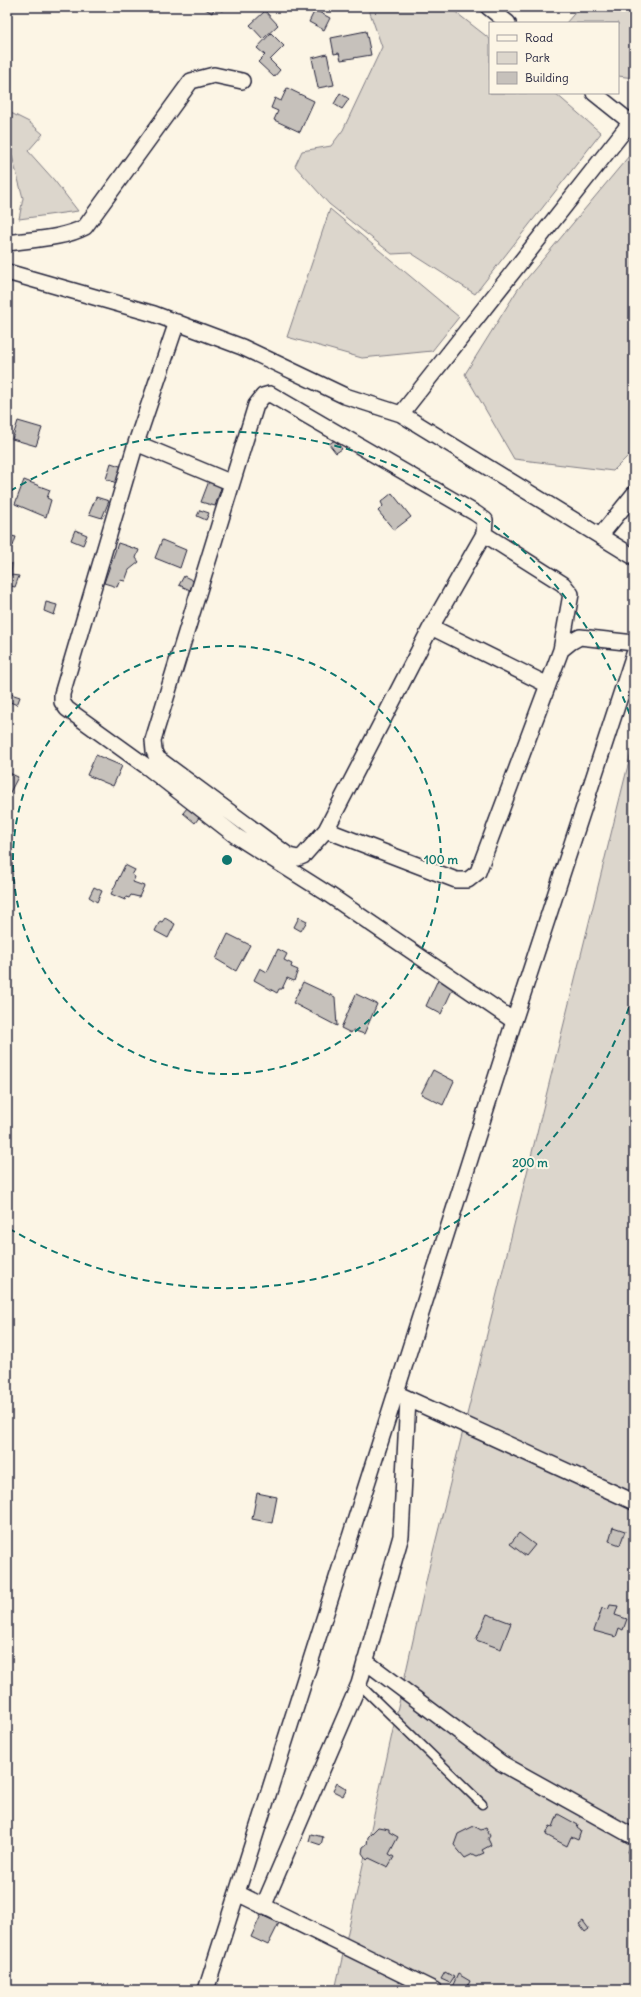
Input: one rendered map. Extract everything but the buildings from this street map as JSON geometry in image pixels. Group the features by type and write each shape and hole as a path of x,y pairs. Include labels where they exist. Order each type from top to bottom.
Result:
{"street":[{"path":"488,7 507,22"},
{"path":"7,243 62,235 75,232 85,227 191,81 214,75 242,81"},
{"path":"401,414 633,122 595,94"},
{"path":"7,272 177,322 242,347 345,396 401,414 634,557"},
{"path":"177,322 136,443 62,694 62,702 67,708 146,766 236,836 328,894 514,1022"},
{"path":"270,394 475,513 485,520 484,534 431,627 326,830 303,856 298,858 289,856 157,758 154,751 153,740 256,405 263,396 270,394"},
{"path":"136,443 232,483"},
{"path":"600,536 634,494"},
{"path":"326,830 456,880 468,880 478,872 562,650 571,594 563,584 484,534"},
{"path":"431,627 548,685"},
{"path":"562,650 571,642 580,638 634,642"},
{"path":"206,1990 402,1396 514,1022 634,654"},
{"path":"402,1396 634,1502"},
{"path":"263,1907 359,1684 401,1536 402,1396"},
{"path":"365,1661 501,1763 634,1837"},
{"path":"237,1893 434,1990"}],"lane":[{"path":"359,1684 482,1804"}],"green space":[{"path":"368,7 449,7 489,38 489,94 556,94 601,133 475,294 411,253 392,254 329,204 295,166 302,151 331,146 343,130 382,47"},
{"path":"580,7 634,7 634,78 619,76 619,22 567,22"},
{"path":"7,111 29,122 43,134 28,151 54,180 78,211 19,219 23,198 12,156 7,152"},
{"path":"634,150 634,450 613,471 514,459 465,374 518,289"},
{"path":"330,209 459,317 432,351 362,358 287,337"},
{"path":"634,741 634,1990 335,1990 430,1564"}]}
